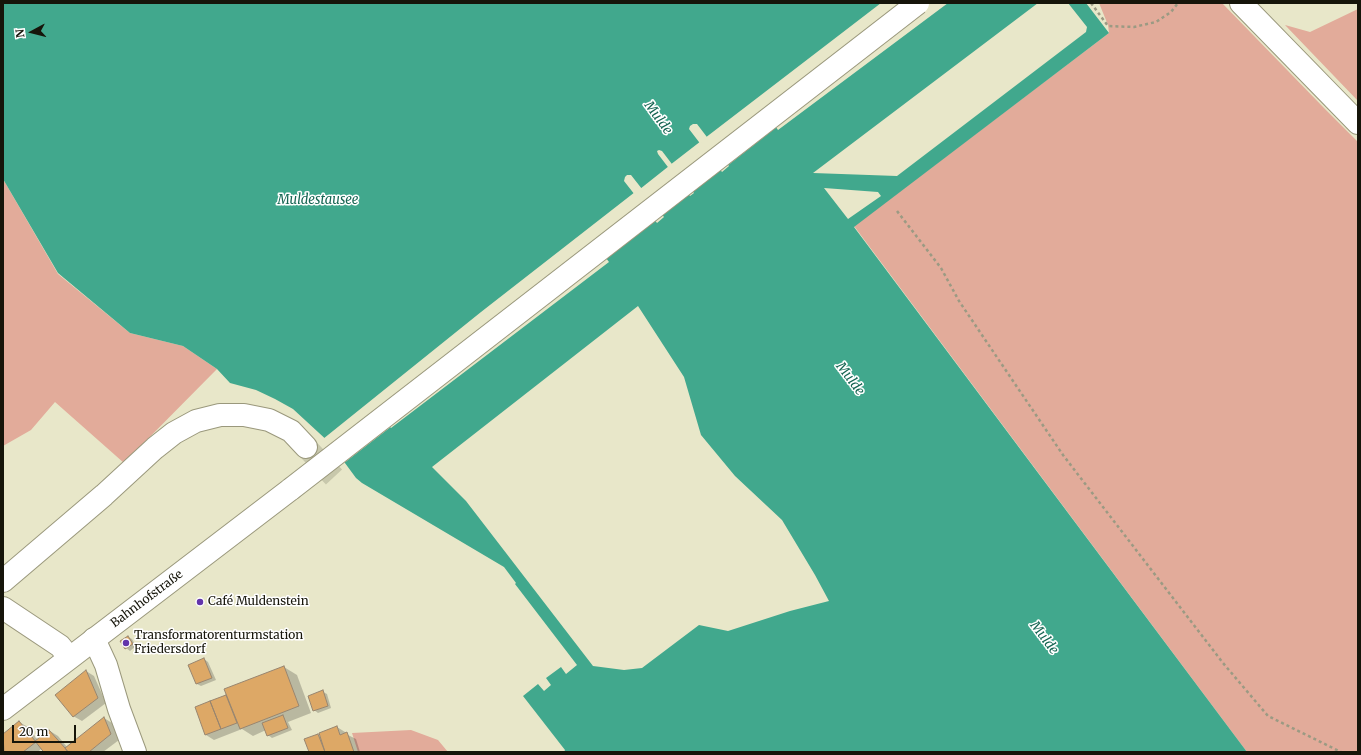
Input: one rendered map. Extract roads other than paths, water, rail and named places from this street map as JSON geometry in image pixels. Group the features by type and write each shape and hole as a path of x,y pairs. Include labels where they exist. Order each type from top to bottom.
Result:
{"main road":[{"name":"Bahnhofstraße","path":"3,709 291,489 918,3"},
{"path":"1241,3 1358,123"},
{"path":"3,581 104,495 155,448 174,433 196,421 220,415 244,415 269,420 291,431 306,447"},
{"path":"3,608 60,646 70,657"},
{"path":"94,639 106,665 118,709 135,752"}],"water":[{"path":"3,3 897,3 761,106 778,130 948,3 1038,3 813,173 897,176 1086,32 1087,27 1068,3 1086,3 1109,33 854,227 1247,752 564,752 565,750 523,696 538,684 544,691 551,685 546,678 561,667 566,674 577,665 515,584 516,583 504,567 362,483 356,478 331,444 293,409 256,390 230,383 217,369 183,346 130,333 58,273 3,179","holes":["697,124 729,166 722,172 689,129 690,126","657,151 662,151 694,193 690,196","627,175 631,175 664,217 657,223 624,181","824,188 878,192 881,196 848,219","591,238 609,262 391,428 374,407","638,306 684,377 701,435 735,476 782,520 829,601 790,611 728,631 699,625 642,668 624,670 593,666 466,501 432,467"]}],"tunnel":[{"path":"306,447 334,477"}],"place":[{"name":"Café Muldenstein","path":"200,602"},
{"name":"Transformatorenturmstation Friedersdorf","path":"126,643"}],"water label":[{"name":"Mulde","path":"658,118"},
{"name":"Muldestausee","path":"318,200"},
{"name":"Mulde","path":"850,379"},
{"name":"Mulde","path":"1044,638"}]}
